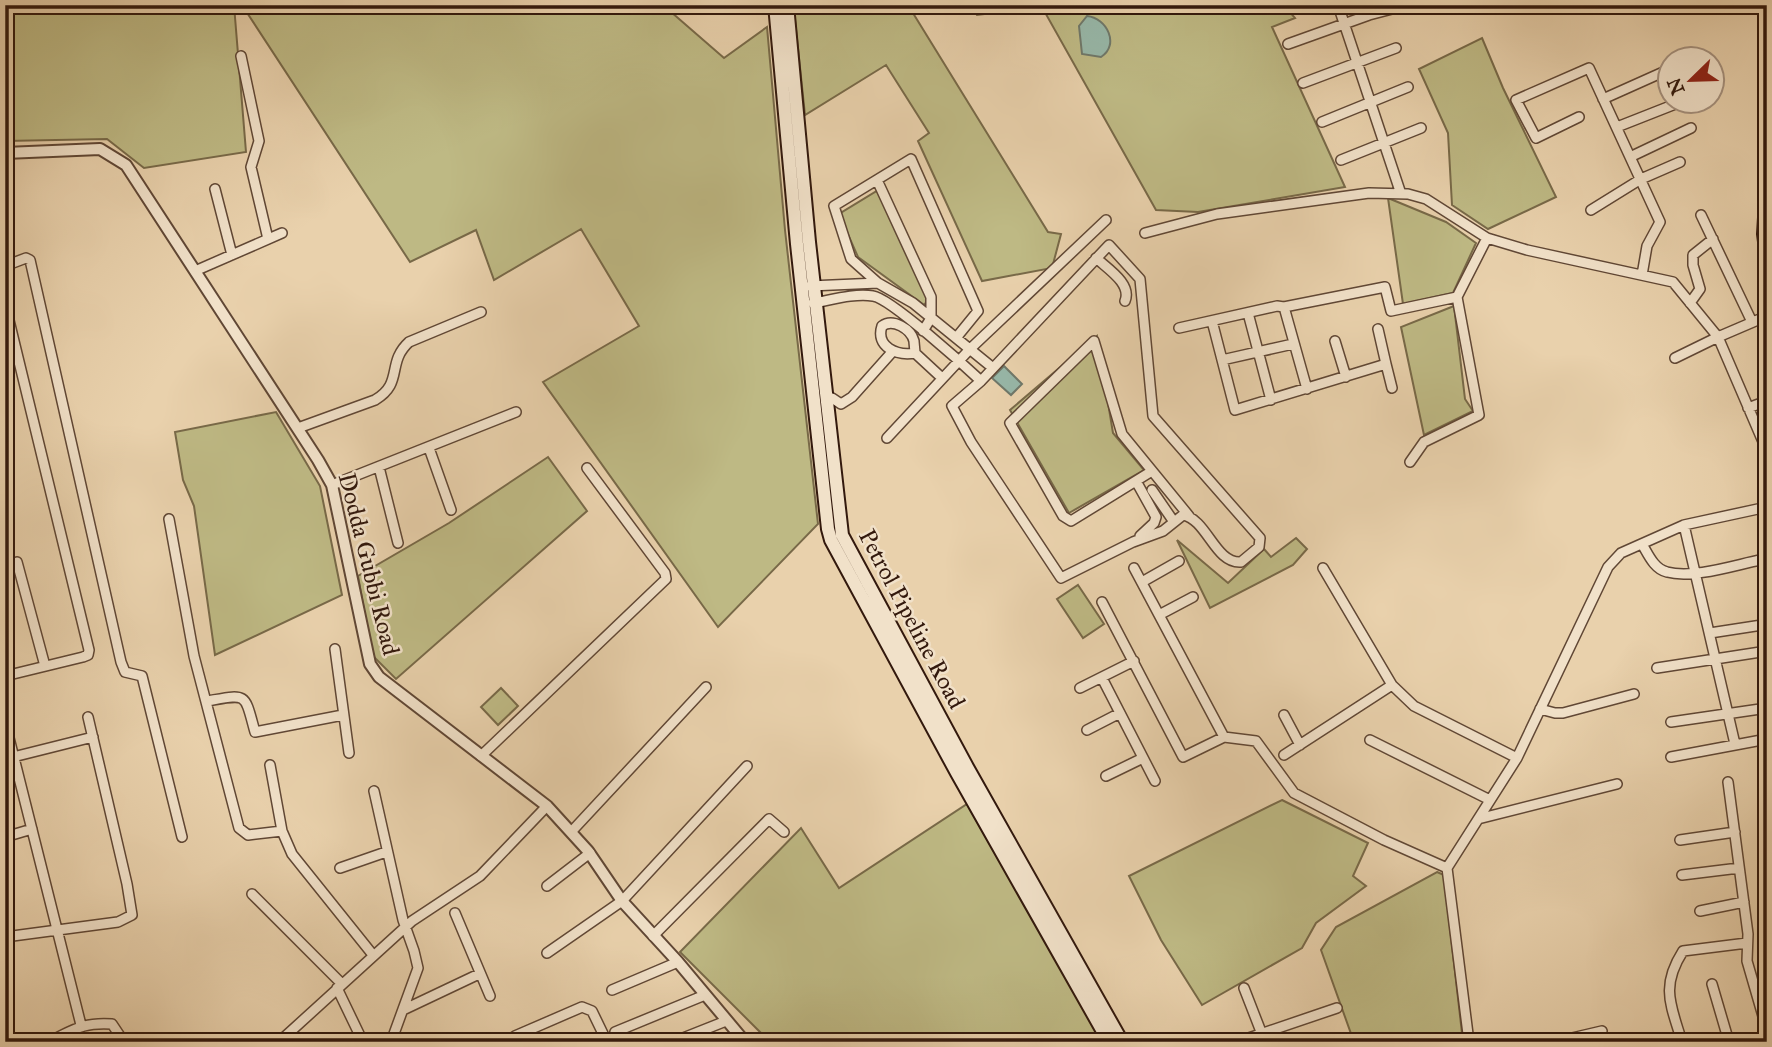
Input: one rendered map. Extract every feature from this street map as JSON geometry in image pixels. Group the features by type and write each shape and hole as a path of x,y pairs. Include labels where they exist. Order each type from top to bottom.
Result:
{"main road":[{"name":"Petrol Pipeline Road","path":"775,5 787,66"},
{"name":"Petrol Pipeline Road","path":"787,5 787,66 808,286 842,535 1109,1042"},
{"path":"1767,185 1767,257"},
{"name":"Petrol Pipeline Road","path":"1037,904 1122,1042"}],"street":[{"path":"1338,5 1401,194"},
{"path":"1288,44 1392,9"},
{"path":"1303,83 1396,48"},
{"path":"241,56 259,141 251,167 268,239"},
{"path":"1579,117 1536,138 1516,100 1589,68 1660,222 1647,246 1642,275"},
{"path":"1603,99 1656,75"},
{"path":"1322,122 1408,87"},
{"path":"1617,127 1656,112"},
{"path":"1341,160 1421,128"},
{"path":"1630,157 1691,128"},
{"name":"Dodda Gubbi Road","path":"5,153 100,149 126,165 298,428 332,485 370,664 379,677 547,806 590,853 622,901 678,962 745,1042"},
{"path":"956,338 978,311 911,159 834,205 851,259 878,283 913,303 931,318 993,368"},
{"path":"1591,210 1641,179 1680,162"},
{"path":"877,180 931,297 931,318 923,331"},
{"path":"215,189 232,255"},
{"path":"1145,233 1217,214 1369,193 1401,194 1426,199 1487,238 1527,250 1673,282 1718,337 1767,451"},
{"path":"1701,215 1752,322"},
{"path":"887,438 970,349 1106,220"},
{"path":"195,271 282,233"},
{"path":"1410,462 1424,442 1479,415 1457,297 1487,238"},
{"path":"1690,303 1698,294 1700,284 1693,265 1693,255 1713,239"},
{"path":"1152,471 1071,521 1063,516 1010,424 1094,341 1122,434 1189,516 1232,562 1241,562 1259,547 1259,536 1153,416 1140,279 1109,245 981,381 952,406 971,442 1061,578 1133,542 1163,531 1183,515 1189,516"},
{"path":"5,267 26,258 30,260 121,662 125,672 140,673 144,682 183,837"},
{"path":"1097,258 1125,287 1125,301"},
{"path":"808,286 878,283"},
{"path":"1180,328 1277,306 1284,307 1385,287 1391,311 1457,297"},
{"path":"810,303 858,295 877,297 959,360 981,381"},
{"path":"5,304 89,650 88,655 83,657 5,676"},
{"path":"1284,307 1307,389"},
{"path":"298,428 386,394 391,388 401,349 409,342 481,312"},
{"path":"1248,313 1270,400"},
{"path":"1675,358 1767,316"},
{"path":"1212,321 1235,410 1386,365"},
{"path":"915,353 903,355 892,351 884,344 880,335 882,326 889,322 896,323 911,335 915,353 942,378"},
{"path":"1378,329 1392,388"},
{"path":"1335,341 1346,377"},
{"path":"1222,360 1293,344"},
{"path":"824,399 841,392 852,397 892,351"},
{"path":"1748,408 1767,401"},
{"path":"332,485 516,412"},
{"path":"429,448 451,510"},
{"path":"379,467 397,543"},
{"path":"481,755 666,579 665,573 587,468"},
{"path":"1133,542 1150,528 1156,517 1136,481"},
{"path":"1152,490 1174,522"},
{"path":"1469,1042 1447,868 1517,758 1608,567 1621,553 1684,525 1767,508"},
{"path":"169,519 194,656 239,828 248,835 282,831"},
{"path":"1684,525 1735,744"},
{"path":"1642,544 1650,559 1667,572 1696,573 1760,560"},
{"path":"1142,582 1179,561"},
{"path":"16,562 44,666"},
{"path":"1134,568 1224,737"},
{"path":"1323,568 1392,685 1414,706 1517,758"},
{"path":"1159,615 1193,597"},
{"path":"1102,602 1183,757 1224,737 1256,741 1294,793 1384,840 1447,868"},
{"path":"1710,633 1762,625"},
{"path":"335,649 349,753"},
{"path":"1657,668 1767,652"},
{"path":"1080,688 1133,661"},
{"path":"1102,678 1155,781"},
{"path":"1284,755 1392,685"},
{"path":"572,831 706,687"},
{"path":"1540,709 1563,713 1634,694"},
{"path":"207,701 244,697 255,732 343,715"},
{"path":"1671,722 1767,709"},
{"path":"1087,730 1120,713"},
{"path":"1284,715 1300,744"},
{"path":"5,937 118,922 132,915 88,717"},
{"path":"5,722 9,758 32,829 81,1025"},
{"path":"9,758 93,737"},
{"path":"1370,740 1490,800"},
{"path":"1671,757 1767,740"},
{"path":"1107,776 1143,758"},
{"path":"270,765 282,831 292,854 373,955"},
{"path":"547,953 622,901 747,766"},
{"path":"1728,782 1744,902 1747,961 1767,1030"},
{"path":"1478,819 1617,784"},
{"path":"374,791 386,852 418,968 391,1042"},
{"path":"279,1042 405,927 480,876 547,806"},
{"path":"653,936 778,811"},
{"path":"769,819 784,832"},
{"path":"5,836 32,829"},
{"path":"1680,840 1735,832"},
{"path":"340,868 386,852"},
{"path":"547,886 590,853"},
{"path":"1682,875 1739,868"},
{"path":"252,894 340,986 363,1042"},
{"path":"1700,911 1744,902"},
{"path":"455,913 490,996"},
{"path":"1682,1042 1669,995 1670,972 1679,957 1683,951 1747,943"},
{"path":"612,990 678,962"},
{"path":"403,1010 479,974"},
{"path":"1712,984 1729,1042"},
{"path":"1244,988 1263,1037"},
{"path":"615,1032 705,995"},
{"path":"515,1035 582,1007 592,1012 607,1042"},
{"path":"1237,1042 1263,1037 1337,1008"},
{"path":"673,1042 726,1021"},
{"path":"48,1042 81,1025 112,1024 124,1042"},
{"path":"1555,1042 1602,1031"}],"shaded area":[{"path":"5,5 234,5 246,152 144,168 107,139 5,141"},
{"path":"242,5 663,5 724,58 767,27 785,230 818,524 718,627 543,382 639,326 581,229 494,280 476,230 410,262"},
{"path":"800,5 908,5 1048,232 1061,234 1052,268 982,281 918,141 929,133 886,65 805,115 794,10"},
{"path":"971,5 1284,5 1295,18 1272,27 1345,187 1198,212 1156,210 1042,7 977,15"},
{"path":"1087,16 1100,22 1109,33 1110,46 1101,57 1082,54 1079,26"},
{"path":"1482,38 1556,197 1488,229 1452,205 1448,133 1419,69"},
{"path":"880,189 929,299 924,305 858,257 839,214"},
{"path":"1388,198 1446,222 1476,243 1453,293 1403,304"},
{"path":"1454,306 1465,399 1473,411 1424,435 1401,327"},
{"path":"1097,336 1113,433 1144,470 1069,513 1010,410"},
{"path":"1004,366 1022,384 1011,395 992,378"},
{"path":"276,412 320,486 342,595 215,655 194,506 183,480 175,432"},
{"path":"548,457 587,511 396,679 372,655 358,576 449,523"},
{"path":"1296,538 1307,549 1293,565 1210,608 1177,540 1228,583 1264,549 1271,557"},
{"path":"1078,585 1104,624 1083,638 1057,599"},
{"path":"501,688 518,706 498,725 481,707"},
{"path":"1282,800 1368,843 1353,876 1366,886 1316,923 1302,948 1202,1005 1161,940 1129,876"},
{"path":"967,804 1102,1042 971,1042 964,1034 950,1042 770,1042 680,952 801,828 839,888"},
{"path":"1437,872 1444,875 1463,1042 1354,1042 1321,950 1336,927"}]}
